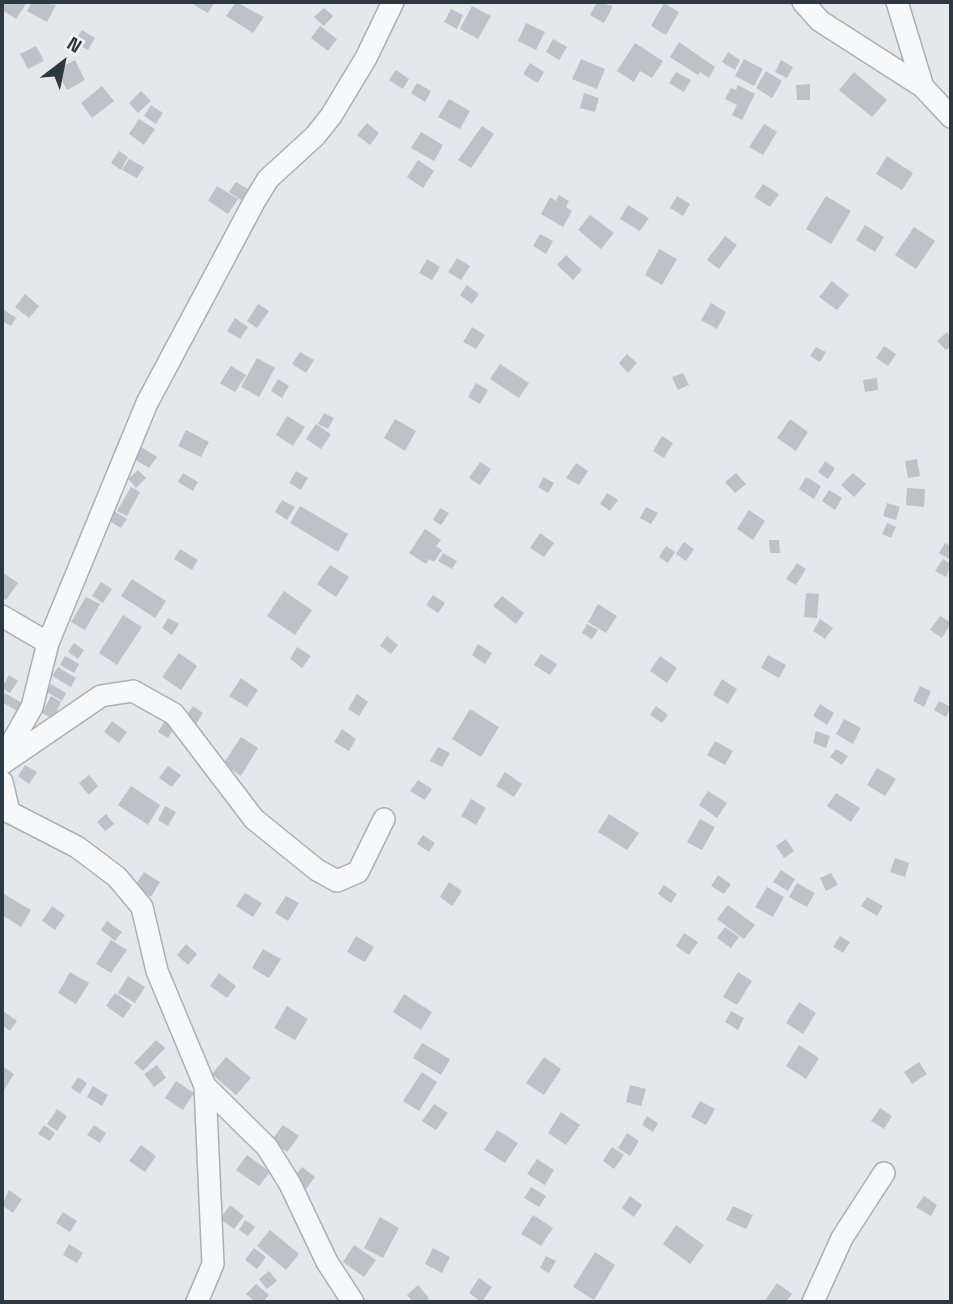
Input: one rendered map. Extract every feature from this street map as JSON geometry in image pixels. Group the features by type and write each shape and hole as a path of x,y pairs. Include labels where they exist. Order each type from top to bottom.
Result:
{"street":[{"path":"2,762 32,708 48,643 147,403 268,179 315,136 331,116 366,58 393,2"},
{"path":"803,2 820,21 923,87 951,117"},
{"path":"897,2 923,87"},
{"path":"2,616 48,643"},
{"path":"2,762 100,696 132,691 174,715 254,818 317,870 337,881 358,872 384,819"},
{"path":"2,782 9,812 77,847 117,877 142,907 158,971 205,1086 213,1265 197,1302"},
{"path":"205,1086 267,1147 290,1184 327,1262 353,1302"},
{"path":"813,1302 842,1238 884,1173"}],"building":[{"path":"3,2 27,2 16,19 2,10"},
{"path":"32,2 56,5 47,22 27,11"},
{"path":"196,2 214,3 208,13 194,5"},
{"path":"236,2 264,17 253,33 226,16"},
{"path":"597,2 613,6 604,23 590,15"},
{"path":"664,3 679,12 666,35 651,26"},
{"path":"472,6 491,16 478,39 460,29"},
{"path":"324,8 333,16 324,26 314,17"},
{"path":"451,9 463,15 457,29 444,22"},
{"path":"526,23 545,32 536,50 518,41"},
{"path":"320,26 337,39 328,51 311,38"},
{"path":"82,30 95,38 88,50 74,42"},
{"path":"553,39 567,47 559,60 546,52"},
{"path":"679,42 715,67 709,78 700,72 698,75 670,57"},
{"path":"635,43 663,61 652,78 640,71 634,82 617,71"},
{"path":"36,46 44,61 28,69 20,54"},
{"path":"728,52 740,60 735,70 722,62"},
{"path":"581,59 605,69 597,89 572,79"},
{"path":"744,59 763,69 754,86 735,76"},
{"path":"75,60 85,80 67,90 56,70"},
{"path":"781,60 793,67 787,78 775,72"},
{"path":"530,63 544,72 538,83 523,74"},
{"path":"396,70 409,79 403,89 389,80"},
{"path":"766,71 782,81 772,98 756,88"},
{"path":"676,72 691,80 684,92 669,83"},
{"path":"854,72 887,100 872,117 839,90"},
{"path":"417,83 431,91 425,102 411,93"},
{"path":"810,84 810,100 797,100 796,85"},
{"path":"738,85 755,94 742,120 732,115 737,105 725,99 731,88 736,90"},
{"path":"102,86 114,101 92,118 81,103"},
{"path":"141,91 151,101 138,113 129,103"},
{"path":"584,93 599,98 595,112 580,108"},
{"path":"449,99 470,111 460,129 438,117"},
{"path":"151,105 163,113 156,124 144,116"},
{"path":"139,119 155,129 144,145 129,134"},
{"path":"367,123 379,133 370,145 357,135"},
{"path":"764,124 777,132 763,155 749,147"},
{"path":"482,126 494,134 471,168 458,160"},
{"path":"421,132 443,145 434,161 411,148"},
{"path":"119,151 128,157 121,170 111,163"},
{"path":"887,156 913,173 902,190 876,174"},
{"path":"129,159 144,167 137,178 122,170"},
{"path":"418,160 434,171 423,188 407,177"},
{"path":"236,182 251,191 244,202 229,192"},
{"path":"763,184 779,194 770,207 754,197"},
{"path":"217,186 238,199 228,214 208,201"},
{"path":"559,195 569,201 566,207 572,211 563,227 541,214 550,197 556,201"},
{"path":"677,196 690,204 683,216 670,208"},
{"path":"826,196 851,211 831,244 806,229"},
{"path":"628,205 649,218 640,231 620,219"},
{"path":"590,215 614,233 601,249 578,230"},
{"path":"865,225 884,237 875,252 856,240"},
{"path":"914,227 935,241 916,269 895,255"},
{"path":"540,234 553,241 546,254 533,246"},
{"path":"725,236 737,245 719,269 707,260"},
{"path":"659,249 677,259 662,285 645,275"},
{"path":"566,255 582,270 573,280 557,265"},
{"path":"457,258 470,266 461,280 448,272"},
{"path":"427,259 440,267 432,280 419,273"},
{"path":"832,281 849,295 837,310 819,297"},
{"path":"467,285 479,294 472,304 460,295"},
{"path":"25,294 39,306 29,318 15,307"},
{"path":"711,303 726,312 717,329 701,320"},
{"path":"258,304 269,311 257,328 247,321"},
{"path":"4,310 16,318 11,326 2,321"},
{"path":"235,318 248,327 240,339 227,331"},
{"path":"472,327 485,335 476,349 463,342"},
{"path":"947,332 951,337 951,346 946,350 937,341"},
{"path":"884,346 896,354 888,366 876,358"},
{"path":"816,347 826,352 820,362 810,356"},
{"path":"300,352 314,360 306,373 292,364"},
{"path":"627,354 637,363 628,373 619,363"},
{"path":"257,358 275,368 259,397 241,387"},
{"path":"500,364 529,383 519,398 490,379"},
{"path":"231,366 246,375 235,392 220,383"},
{"path":"683,373 689,385 678,390 672,377"},
{"path":"877,378 878,390 865,392 863,380"},
{"path":"278,379 289,386 282,398 271,391"},
{"path":"476,383 488,390 480,404 468,397"},
{"path":"324,413 334,418 328,429 318,424"},
{"path":"287,416 305,427 293,446 276,435"},
{"path":"395,419 416,431 405,451 384,438"},
{"path":"790,419 808,432 796,451 777,438"},
{"path":"316,424 331,434 321,449 306,439"},
{"path":"186,430 209,442 201,457 178,446"},
{"path":"662,436 673,443 664,458 653,451"},
{"path":"141,447 157,457 149,468 134,459"},
{"path":"917,459 920,476 908,478 905,461"},
{"path":"825,461 835,468 828,479 818,472"},
{"path":"480,462 491,469 480,485 469,478"},
{"path":"576,463 588,471 579,485 566,478"},
{"path":"138,470 146,478 136,488 128,479"},
{"path":"296,471 308,478 301,490 289,483"},
{"path":"183,473 198,482 193,491 178,482"},
{"path":"736,473 746,484 735,493 725,482"},
{"path":"853,473 866,484 854,497 841,485"},
{"path":"544,477 554,483 548,493 538,487"},
{"path":"806,477 821,486 814,499 799,489"},
{"path":"131,487 140,492 127,516 117,511"},
{"path":"907,488 925,489 924,507 906,505"},
{"path":"829,490 842,498 835,510 822,501"},
{"path":"607,493 618,500 610,511 600,504"},
{"path":"282,500 295,507 287,520 275,512"},
{"path":"887,503 900,507 896,520 883,516"},
{"path":"300,506 348,534 338,552 290,523"},
{"path":"646,507 658,513 651,524 640,518"},
{"path":"440,508 449,513 441,525 433,520"},
{"path":"111,509 127,519 121,528 105,518"},
{"path":"749,510 765,521 753,540 737,529"},
{"path":"887,523 896,527 891,538 882,534"},
{"path":"425,529 441,540 436,546 442,550 434,562 429,559 426,564 409,553"},
{"path":"540,533 554,543 544,557 530,548"},
{"path":"769,540 779,540 780,553 770,553"},
{"path":"684,542 694,549 686,561 676,554"},
{"path":"945,543 951,546 951,560 939,553"},
{"path":"666,546 675,552 668,563 659,557"},
{"path":"180,549 198,560 192,570 174,559"},
{"path":"443,553 457,561 452,569 438,561"},
{"path":"943,559 951,564 946,577 935,571"},
{"path":"797,563 806,569 796,585 786,579"},
{"path":"330,565 349,577 336,597 317,584"},
{"path":"2,572 18,583 6,600 2,597"},
{"path":"132,579 166,601 155,618 121,596"},
{"path":"101,582 112,589 103,603 92,596"},
{"path":"284,591 312,610 295,635 267,616"},
{"path":"806,593 819,594 817,618 804,617"},
{"path":"433,595 445,603 438,613 426,605"},
{"path":"502,596 524,613 516,624 493,606"},
{"path":"86,597 100,604 85,630 71,622"},
{"path":"598,604 617,616 606,633 588,622"},
{"path":"123,615 142,627 117,665 99,653"},
{"path":"940,616 951,623 942,638 930,630"},
{"path":"168,618 179,624 172,635 162,628"},
{"path":"820,619 833,628 825,639 813,631"},
{"path":"587,624 598,630 592,639 582,633"},
{"path":"387,636 398,645 391,654 380,646"},
{"path":"74,643 84,650 78,659 68,652"},
{"path":"478,644 492,653 485,664 472,655"},
{"path":"297,647 311,656 302,668 290,659"},
{"path":"179,653 197,666 181,690 162,677"},
{"path":"541,654 557,664 550,675 534,665"},
{"path":"768,655 786,665 779,678 761,668"},
{"path":"65,656 79,664 74,673 60,665"},
{"path":"660,656 677,668 667,683 650,671"},
{"path":"58,667 76,678 71,687 52,676"},
{"path":"9,675 18,681 10,693 2,688"},
{"path":"241,678 258,690 247,707 229,696"},
{"path":"722,679 737,689 728,704 713,695"},
{"path":"51,684 66,693 62,701 47,692"},
{"path":"920,686 931,691 924,707 913,701"},
{"path":"5,693 22,703 17,711 2,702"},
{"path":"357,694 368,702 359,716 348,709"},
{"path":"51,696 61,702 53,719 42,713"},
{"path":"939,701 951,707 946,717 934,710"},
{"path":"820,704 834,713 827,725 813,716"},
{"path":"193,706 203,713 196,724 185,717"},
{"path":"656,706 668,715 662,723 650,715"},
{"path":"470,709 499,727 481,757 452,739"},
{"path":"844,719 861,728 853,744 836,734"},
{"path":"112,721 127,732 119,743 104,732"},
{"path":"164,722 174,728 168,738 158,732"},
{"path":"342,729 356,739 349,751 334,742"},
{"path":"816,731 830,736 826,748 813,743"},
{"path":"241,737 258,748 241,776 223,764"},
{"path":"715,741 733,751 725,765 707,755"},
{"path":"438,747 450,753 442,767 430,761"},
{"path":"836,749 848,756 842,765 830,757"},
{"path":"25,765 37,772 29,784 18,776"},
{"path":"168,766 181,775 172,787 159,778"},
{"path":"877,768 896,779 885,796 867,785"},
{"path":"505,772 522,784 514,797 496,786"},
{"path":"89,775 98,786 89,795 79,783"},
{"path":"418,780 432,789 425,800 410,791"},
{"path":"131,786 160,805 148,825 118,805"},
{"path":"708,791 727,803 717,818 699,805"},
{"path":"836,793 860,808 851,822 827,806"},
{"path":"471,799 486,808 476,825 461,816"},
{"path":"165,806 176,812 168,826 158,820"},
{"path":"106,814 114,824 105,831 97,822"},
{"path":"609,814 639,833 627,850 598,832"},
{"path":"700,819 715,827 702,850 687,842"},
{"path":"423,835 435,843 429,852 417,844"},
{"path":"786,839 794,851 784,858 776,846"},
{"path":"895,858 909,863 905,877 890,872"},
{"path":"781,870 795,879 788,891 773,882"},
{"path":"144,872 160,882 151,897 135,886"},
{"path":"831,873 838,885 826,891 820,878"},
{"path":"718,875 731,884 724,894 711,886"},
{"path":"449,882 462,891 452,906 440,897"},
{"path":"797,883 815,893 807,907 789,897"},
{"path":"664,885 677,894 671,903 658,894"},
{"path":"767,887 784,897 773,917 755,907"},
{"path":"245,893 262,903 253,917 236,906"},
{"path":"4,894 31,910 21,927 2,915"},
{"path":"286,896 299,903 288,921 275,913"},
{"path":"867,897 883,906 877,916 861,906"},
{"path":"728,905 755,925 744,939 717,919"},
{"path":"52,906 65,915 55,930 42,921"},
{"path":"107,921 122,932 115,941 101,930"},
{"path":"725,927 739,937 731,948 717,938"},
{"path":"684,933 698,942 689,955 676,946"},
{"path":"356,936 374,947 365,962 347,952"},
{"path":"840,936 850,942 843,953 833,947"},
{"path":"111,940 127,950 111,973 96,964"},
{"path":"186,944 197,954 188,965 177,955"},
{"path":"263,949 281,959 269,978 252,968"},
{"path":"70,972 89,983 76,1004 58,993"},
{"path":"738,972 752,981 737,1005 723,997"},
{"path":"219,973 236,986 227,998 210,986"},
{"path":"128,976 145,987 135,1003 118,993"},
{"path":"115,993 132,1005 123,1018 106,1006"},
{"path":"404,994 432,1012 421,1030 393,1012"},
{"path":"799,1002 816,1013 803,1034 786,1023"},
{"path":"287,1006 308,1019 295,1040 274,1028"},
{"path":"3,1011 17,1021 10,1031 2,1025"},
{"path":"731,1011 744,1018 738,1030 725,1022"},
{"path":"156,1040 165,1048 143,1071 134,1063"},
{"path":"422,1043 450,1059 441,1075 413,1058"},
{"path":"799,1045 819,1058 806,1079 786,1066"},
{"path":"226,1057 251,1078 236,1095 212,1074"},
{"path":"544,1057 561,1069 544,1095 526,1083"},
{"path":"919,1062 927,1074 912,1084 904,1072"},
{"path":"157,1065 166,1078 154,1087 144,1074"},
{"path":"2,1066 14,1074 2,1093"},
{"path":"422,1072 437,1082 419,1111 403,1101"},
{"path":"78,1077 87,1083 80,1094 71,1088"},
{"path":"176,1081 194,1093 183,1110 165,1098"},
{"path":"630,1085 646,1089 641,1106 626,1102"},
{"path":"93,1086 108,1095 102,1106 87,1097"},
{"path":"700,1101 715,1109 706,1125 691,1117"},
{"path":"434,1104 448,1113 436,1130 422,1121"},
{"path":"880,1108 892,1116 884,1129 871,1121"},
{"path":"57,1109 67,1116 57,1131 47,1124"},
{"path":"561,1112 580,1125 566,1145 548,1133"},
{"path":"647,1116 658,1123 653,1132 642,1125"},
{"path":"44,1125 55,1133 50,1141 38,1134"},
{"path":"94,1125 106,1133 100,1143 87,1135"},
{"path":"283,1125 299,1136 287,1152 271,1141"},
{"path":"497,1130 518,1143 505,1163 484,1150"},
{"path":"627,1133 639,1141 630,1156 618,1148"},
{"path":"141,1145 156,1156 145,1172 129,1161"},
{"path":"612,1147 624,1155 614,1169 603,1161"},
{"path":"247,1155 270,1172 259,1186 236,1170"},
{"path":"537,1159 554,1170 545,1185 527,1174"},
{"path":"302,1167 315,1177 306,1189 293,1179"},
{"path":"531,1187 546,1196 539,1207 524,1198"},
{"path":"9,1190 22,1199 13,1213 2,1205"},
{"path":"630,1196 642,1205 634,1217 622,1208"},
{"path":"924,1196 937,1205 931,1216 916,1207"},
{"path":"230,1205 244,1216 234,1229 220,1219"},
{"path":"733,1206 753,1215 746,1229 726,1220"},
{"path":"63,1212 77,1221 70,1232 56,1223"},
{"path":"533,1215 553,1228 541,1246 521,1234"},
{"path":"380,1217 399,1228 383,1258 364,1248"},
{"path":"245,1220 255,1227 248,1236 239,1230"},
{"path":"676,1225 704,1245 690,1264 663,1244"},
{"path":"270,1230 299,1254 286,1270 257,1246"},
{"path":"69,1244 83,1253 77,1263 63,1255"},
{"path":"354,1245 376,1260 364,1277 343,1262"},
{"path":"254,1248 266,1257 257,1269 245,1260"},
{"path":"433,1248 450,1257 442,1273 425,1264"},
{"path":"595,1252 615,1265 594,1300 573,1287"},
{"path":"546,1256 556,1261 549,1273 540,1268"},
{"path":"269,1271 277,1281 267,1289 259,1279"},
{"path":"479,1278 492,1287 482,1302 469,1293"},
{"path":"777,1283 792,1294 786,1302 771,1302 766,1299"},
{"path":"256,1284 269,1295 263,1302 255,1302 246,1294"},
{"path":"418,1285 429,1298 425,1302 413,1302 407,1295"}]}
